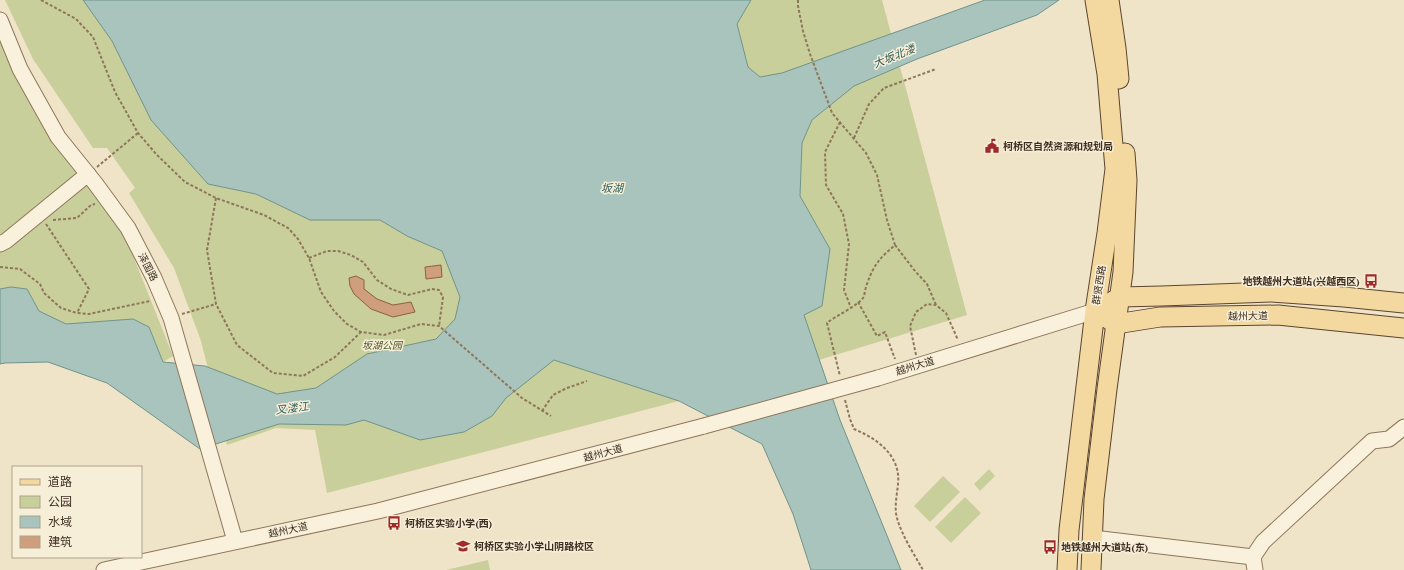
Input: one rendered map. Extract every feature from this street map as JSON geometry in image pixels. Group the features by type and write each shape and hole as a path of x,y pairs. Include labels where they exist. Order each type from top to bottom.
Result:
{"main road":[{"name":"群贤西路","path":"1067,570 1069,530 1095,311 1115,168 1106,74 1095,0"},
{"path":"1091,570 1094,499 1123,272 1127,180 1116,48 1109,0"},
{"name":"越州大道","path":"1095,311 1120,297 1272,292 1404,303"},
{"path":"1095,311 1116,324"},
{"name":"越州大道","path":"1116,324 1160,317 1278,315 1404,328"}],"street":[{"name":"泽国路","path":"0,20 20,69 58,137 88,174 128,228 154,278 170,318 235,541"},
{"path":"0,244 41,217 88,174"},
{"name":"越州大道","path":"104,570 378,511 704,426 878,378 1095,311"},
{"path":"1093,538 1254,563 1263,542 1372,441 1389,439 1404,427"}],"path":[{"path":"41,0 76,19 93,37 115,92 138,133 157,155 185,182 216,198 264,215 288,228 298,239 309,258 321,292 334,311 347,324 361,332 384,334 421,324 439,326 522,398 551,416"},
{"path":"798,0 803,31 832,112 866,153 877,175 887,220 895,245 927,284 936,305"},
{"path":"854,138 869,104 884,88 936,68"},
{"path":"840,122 825,152 826,185 843,214 849,244 844,290 851,308"},
{"path":"88,174 138,133"},
{"path":"216,198 207,250 216,304 237,345 273,373 303,376 335,357 361,332"},
{"path":"41,217 77,218 91,205 107,200"},
{"path":"41,217 89,289 77,313"},
{"path":"841,380 827,323 835,316 851,308 863,298 874,267 881,257 895,245"},
{"path":"309,258 327,251 338,251 351,255 364,262 377,280 391,289 408,295 432,289 439,290 443,297 439,326"},
{"path":"0,267 20,269 40,284 44,293 61,308 77,313 89,314 163,299"},
{"path":"858,302 877,336 885,332 899,371"},
{"path":"170,318 216,304"},
{"path":"918,366 910,326 916,312 927,304 936,305 946,312 963,352"},
{"path":"542,411 553,395 587,381"},
{"path":"844,396 854,429 870,435 893,458 899,473 896,517 903,533 924,570"}],"green space":[{"name":"坂湖公园","path":"5,0 83,0 112,41 151,120 208,184 256,194 310,220 380,220 407,236 442,251 554,360 679,401 327,493 315,430 276,428 227,445 201,341 174,268 129,193 135,188 107,148 93,148 33,59"},
{"path":"751,0 882,0 967,315 819,360 804,315 830,249 800,196 802,143 812,120 748,67 737,24"},
{"path":"0,34 39,120 96,194 126,238 173,356 163,362 149,327 133,319 66,324 39,311 27,289 11,287 0,289"},
{"path":"989,469 995,476 980,491 974,484"},
{"path":"943,476 960,492 930,522 914,506"},
{"path":"965,497 981,513 951,543 935,527"},
{"path":"488,560 490,570 446,570"}],"water":[{"name":"坂湖","path":"83,0 751,0 737,24 748,67 760,77 782,73 985,0 1059,0 1037,15 917,59 854,86 812,120 802,143 800,196 830,249 822,306 804,315 840,420 901,570 811,570 793,514 762,444 679,401 554,360 506,398 492,416 464,432 420,440 364,420 346,425 279,424 200,449 107,383 48,362 0,364 0,289 11,287 27,289 39,311 66,324 133,319 149,327 163,362 205,366 277,394 316,388 367,354 436,339 455,319 460,297 442,251 407,236 380,220 310,220 256,194 208,184 151,120 112,41"}],"building":[{"path":"441,265 442,277 426,279 425,267"},
{"path":"356,276 364,280 364,289 377,299 393,305 411,302 415,312 393,317 371,309 354,294 350,286 349,278"}],"place":[{"name":"柯桥区自然资源和规划局","path":"992,146"},
{"name":"地铁越州大道站(兴越西区)","path":"1371,281"},
{"name":"柯桥区实验小学(西)","path":"394,523"},
{"name":"柯桥区实验小学山阴路校区","path":"463,546"},
{"name":"地铁越州大道站(东)","path":"1050,547"}],"water label":[{"name":"大坂北溇","path":"894,56"},
{"name":"叉溇江","path":"292,408"}]}
